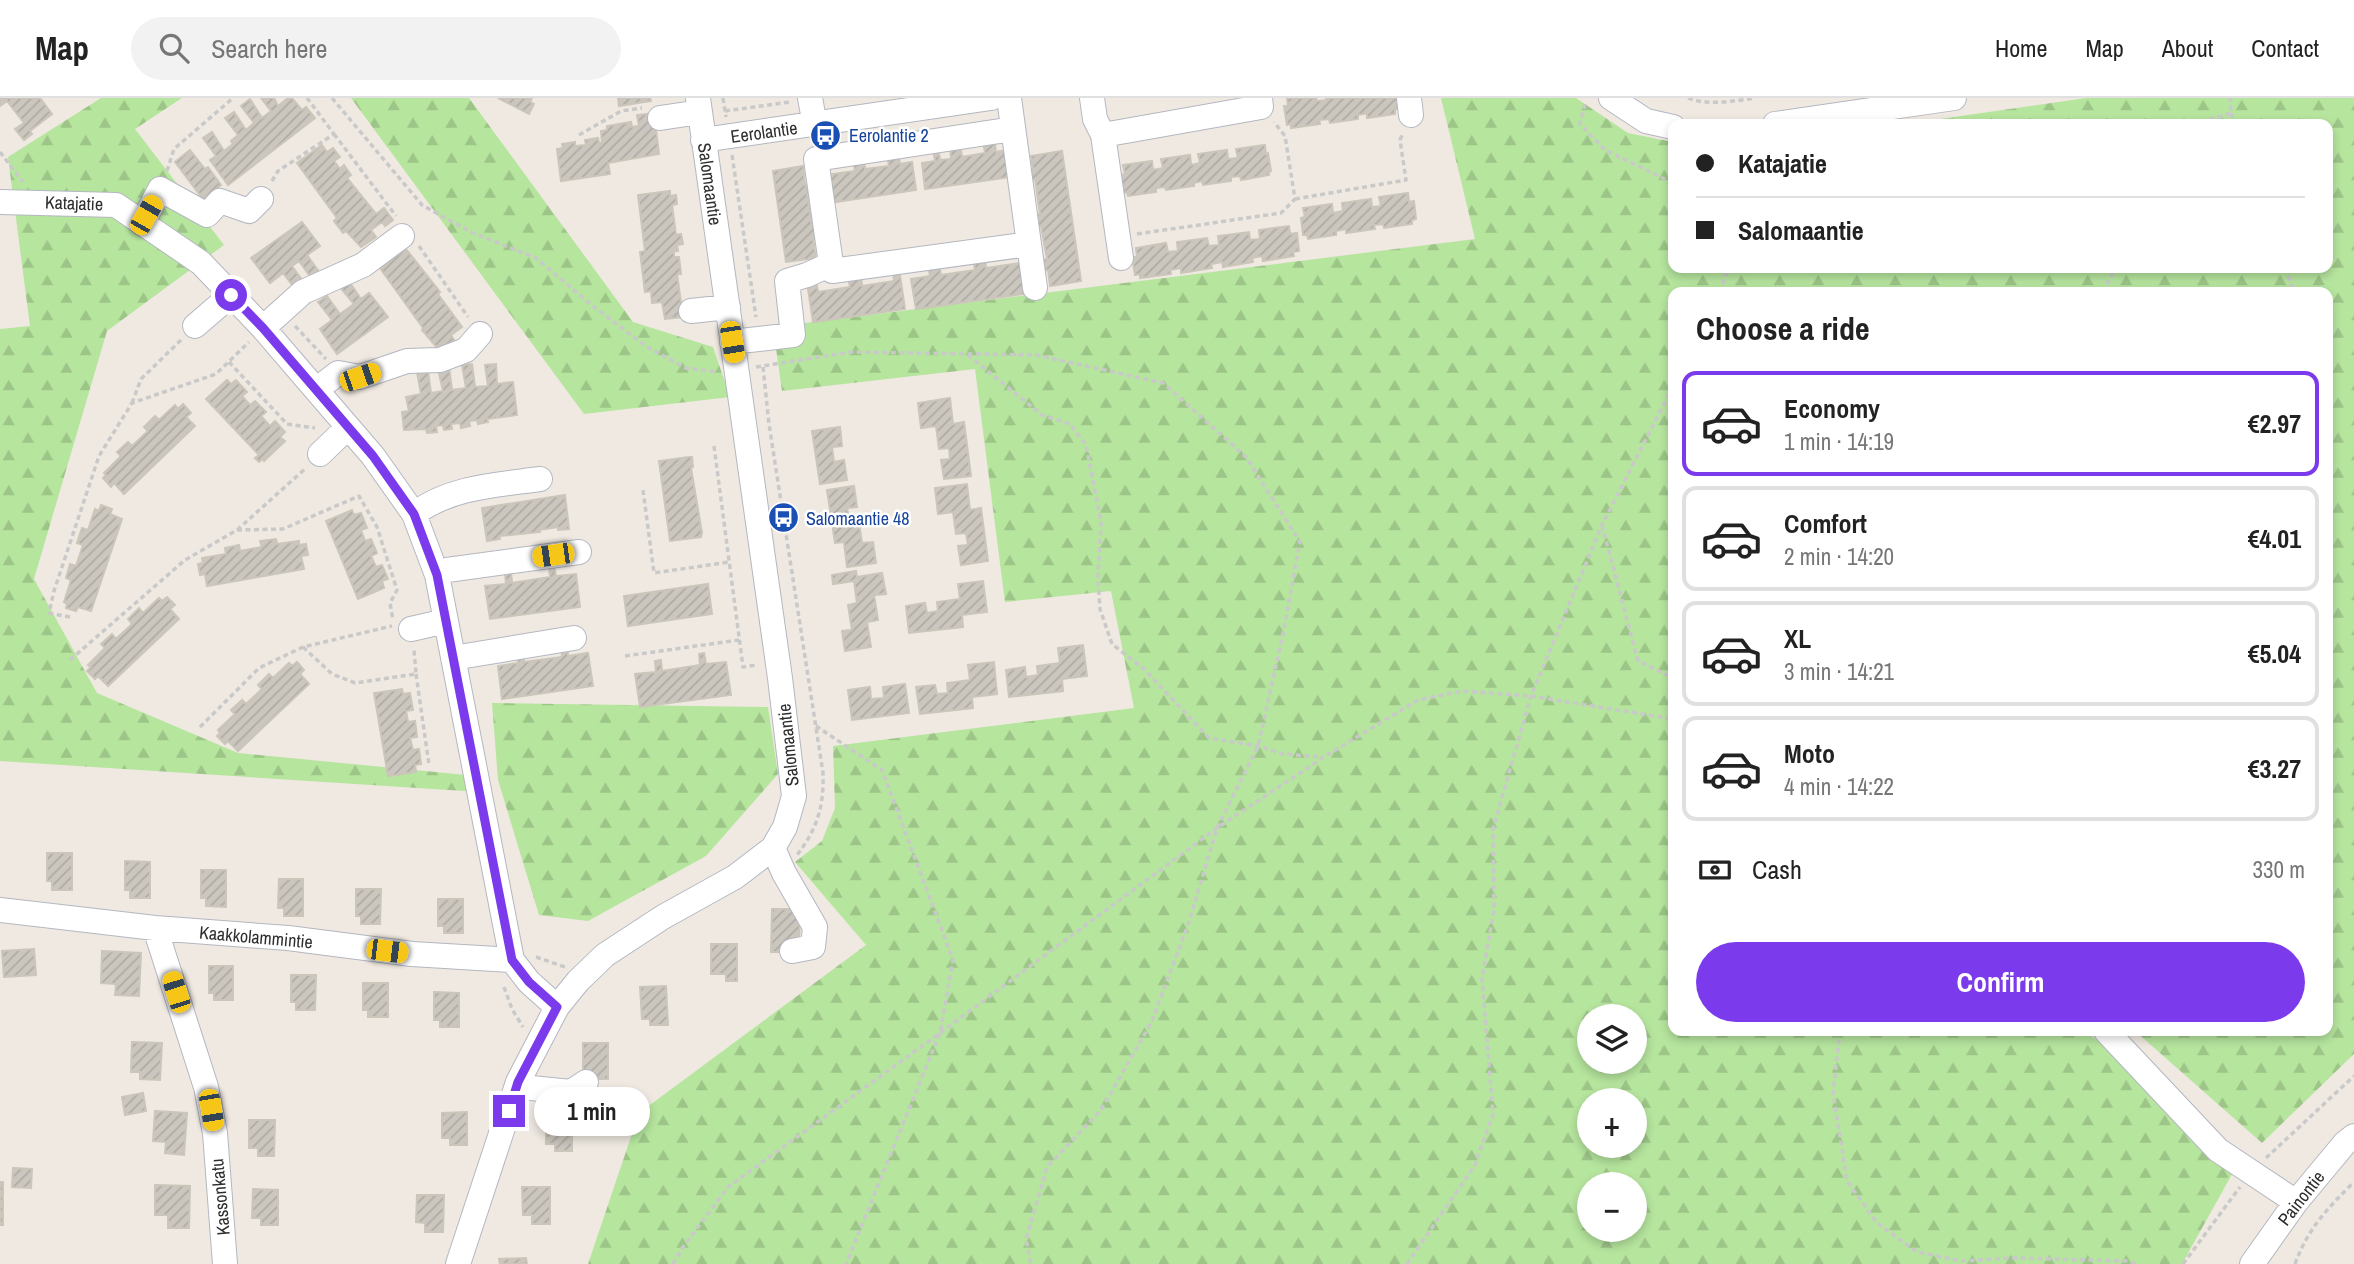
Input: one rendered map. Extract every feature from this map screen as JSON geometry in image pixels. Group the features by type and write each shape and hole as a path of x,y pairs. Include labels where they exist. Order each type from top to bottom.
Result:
{"street":[{"path":"810,98 832,271 1029,244"},
{"name":"Eerolantie","path":"703,140 991,98"},
{"path":"1009,98 1035,288"},
{"path":"1092,98 1095,119 1103,135 1119,248"},
{"path":"1611,98 1646,121 1668,127"},
{"path":"1809,119 1954,98"},
{"path":"1103,135 1261,102"},
{"path":"653,112 707,107"},
{"name":"Salomaantie","path":"458,1264 518,1082 557,1007 578,981 605,956 663,917 735,877 773,848 785,827 794,796 778,663 703,140 707,107"},
{"path":"816,159 1013,129"},
{"path":"143,222 160,189 206,215 220,201 249,211 261,199"},
{"name":"Katajatie","path":"0,202 116,205 201,263 263,328 318,392 335,440 373,456 414,514 437,575 519,957 529,982 557,1007"},
{"path":"263,328 303,292 363,265 402,236"},
{"path":"732,342 793,335 787,281 831,264"},
{"path":"195,326 231,295"},
{"path":"691,311 727,307"},
{"path":"318,392 338,373 360,377 407,361 440,360 466,350 480,334"},
{"path":"414,514 465,489 540,479"},
{"path":"437,575 447,570 579,552"},
{"path":"411,629 446,621"},
{"path":"453,658 573,638"},
{"path":"773,848 815,927 813,947 792,951"},
{"name":"Kaakkolammintie","path":"0,910 155,928 288,938 412,954 519,957"},
{"name":"Kassonkatu","path":"155,928 206,1087 215,1133 225,1264"},
{"path":"2111,1036 2218,1150 2296,1202"},
{"path":"518,1082 531,1088 571,1091 586,1082"},
{"name":"Painontie","path":"2252,1264 2296,1202 2345,1143 2354,1136"}],"path":[{"path":"160,189 174,149 233,98"},
{"path":"261,199 278,172 334,134 307,98"},
{"path":"332,98 422,205 471,232 536,258 589,303 648,347 686,368 716,372 736,371 851,352 1035,355 1163,383 1246,457 1300,542 1258,746 1217,828 1188,925 1151,1023 1101,1111 1047,1167 1026,1239 1031,1264"},
{"path":"707,107 723,98"},
{"path":"707,107 810,98"},
{"path":"1688,98 1697,102 1731,102 1755,98"},
{"path":"2230,98 2233,119"},
{"path":"1261,102 1285,136 1295,199"},
{"path":"1586,104 1580,124 1605,150 1668,181"},
{"path":"1119,248 1281,213 1295,199 1406,180 1400,140 1410,106"},
{"path":"707,107 730,137 759,339"},
{"path":"579,135 621,111 653,112"},
{"path":"2210,119 2231,113"},
{"path":"0,152 25,184"},
{"path":"282,312 338,373"},
{"path":"70,617 49,613 99,456 132,403 141,379 195,326"},
{"path":"132,403 216,374 263,328"},
{"path":"967,354 1042,415 1070,424 1086,445 1101,522 1098,578 1100,609 1112,644 1144,669 1209,738 1258,746 1283,754 1324,757"},
{"path":"70,660 185,560 237,530 335,440 327,429 287,424 229,362"},
{"path":"762,366 823,773 824,799 811,837 784,873"},
{"path":"1406,1264 1475,1165 1493,1114 1482,978 1494,910 1493,829 1531,696 1602,526 1668,396"},
{"path":"714,446 743,667 778,663"},
{"path":"643,490 654,573 729,562"},
{"path":"200,727 259,667 303,647 394,626 390,603 397,590 376,527 359,496 283,529 237,530"},
{"path":"1602,526 1638,661 1668,676"},
{"path":"411,629 429,765"},
{"path":"625,656 739,640"},
{"path":"303,647 331,674 355,683 416,674"},
{"path":"673,1264 682,1247 728,1187 1217,828 1324,757 1418,700 1463,691 1531,696 1668,718"},
{"path":"816,726 882,770 953,960 940,1033 846,1264"},
{"path":"519,957 565,967 578,981"},
{"path":"1839,1036 1832,1093 1847,1181 1877,1223 1917,1252 1961,1261 2014,1258 2128,1261 2136,1264"},
{"path":"2295,1264 2301,1247 2319,1217 2354,1182"}],"green space":[{"path":"101,98 182,98 135,129 224,245 107,331 34,579 97,693 238,753 477,776 480,792 0,761 0,329 30,326 8,157"},
{"path":"351,98 469,98 633,322 713,347 730,397 584,414"},
{"path":"1441,98 1576,98 1628,133 1668,141 1668,273 2333,273 2333,119 1940,119 2086,98 2354,98 2354,1054 2262,1143 2141,1036 2333,1036 2333,287 1668,287 1668,1036 2091,1036 2184,1108 2241,1158 2182,1264 588,1264 639,1113 866,945 795,862 822,841 835,808 833,746 1134,708 1111,591 1005,602 975,369 782,391 773,327 1475,239"},
{"path":"492,703 768,707 778,774 706,856 588,921 539,915 498,780"}],"building":[{"path":"0,98 40,98 52,114 30,131 32,134 24,140 15,129 24,123 7,101 0,106"},
{"path":"261,98 274,98 278,106 292,98 302,110 306,107 315,118 228,185 210,160 216,156 203,138 212,132 224,151 233,144 231,141 238,135 225,118 234,112 246,130 254,123 241,106 250,99 262,118 271,111"},
{"path":"498,98 532,98 530,102 534,104 529,114"},
{"path":"618,98 650,98 651,101 619,106"},
{"path":"1287,98 1316,98 1317,101 1327,100 1326,98 1399,98 1401,109 1395,109 1395,114 1367,118 1367,113 1358,115 1358,119 1330,123 1329,119 1319,120 1320,124 1291,128 1291,124 1287,125 1284,106 1288,106"},
{"path":"654,113 659,154 608,163 610,174 561,181 557,149 563,148 562,144 575,142 575,146 586,145 585,140 598,138 599,143 602,143 601,131 607,130 607,126 631,122 632,127 639,126 637,115"},
{"path":"994,138 996,152 1007,150 1011,177 925,189 922,163 935,161 933,148 938,147 940,160 951,159 950,146 960,144 962,157 985,153 983,140"},
{"path":"322,145 327,152 333,148 340,157 334,161 340,169 344,165 351,175 347,178 376,214 384,208 393,220 385,226 382,222 371,230 376,237 361,247 346,231 343,233 334,221 337,218 297,163"},
{"path":"1265,145 1271,171 1269,175 1241,180 1240,176 1231,177 1231,181 1203,185 1202,181 1194,183 1194,186 1166,190 1165,187 1156,188 1156,192 1128,196 1127,192 1123,193 1123,165 1152,161 1153,170 1163,168 1161,159 1190,155 1191,165 1200,163 1198,154 1227,150 1228,159 1238,158 1236,149"},
{"path":"190,150 205,169 208,167 221,185 203,199 175,162"},
{"path":"1062,151 1081,281 1050,286 1048,270 1037,271 1036,261 1047,259 1041,226 1032,227 1030,216 1040,214 1035,179 1024,181 1023,171 1033,169 1031,156"},
{"path":"898,153 900,164 912,162 916,190 829,203 825,175 855,171 853,160 864,158 865,169 889,166 887,154"},
{"path":"803,166 805,185 816,183 817,193 807,194 812,228 823,227 824,238 813,239 816,258 786,262 773,171"},
{"path":"670,191 670,196 676,195 677,204 672,205 676,235 681,234 683,244 677,245 678,251 674,251 674,257 679,257 681,274 677,274 683,317 665,319 662,302 652,303 651,291 645,292 640,252 645,251 638,195"},
{"path":"1408,193 1409,202 1414,201 1416,219 1412,220 1412,224 1384,228 1383,224 1374,225 1375,229 1346,233 1346,229 1336,231 1336,235 1308,239 1307,235 1303,235 1303,208 1332,204 1333,213 1343,211 1342,203 1371,199 1372,207 1381,206 1379,197"},
{"path":"302,222 320,246 307,255 320,273 312,279 299,261 292,266 305,284 296,290 283,273 270,283 251,258"},
{"path":"1289,226 1290,234 1297,233 1299,251 1293,252 1294,256 1263,261 1262,256 1252,258 1253,262 1223,267 1222,262 1211,264 1212,268 1181,273 1181,268 1170,270 1171,274 1140,278 1140,274 1135,275 1132,257 1137,257 1136,248 1166,243 1168,252 1178,251 1177,242 1207,238 1209,246 1219,245 1218,236 1249,232 1250,240 1260,239 1259,230"},
{"path":"406,249 440,292 438,294 462,327 451,335 454,340 439,350 422,330 380,268"},
{"path":"985,257 986,268 1020,263 1030,293 916,309 911,279 930,276 928,265 939,264 941,275 975,270 973,258"},
{"path":"899,269 905,309 813,322 807,282 816,281 818,292 850,287 848,277 861,275 862,286 894,281 893,270"},
{"path":"348,280 361,299 369,293 388,317 337,354 320,329 332,320 318,302 327,296 340,314 354,304 339,286"},
{"path":"472,364 475,387 488,386 485,365 496,364 497,384 513,382 517,415 487,419 488,422 478,424 477,420 469,421 470,426 461,428 460,423 451,424 452,429 444,430 443,425 436,426 437,432 427,433 426,429 404,430 402,412 409,411 406,397 421,394 417,372 428,371 431,393 443,391 438,369 449,367 452,390 466,388 462,365"},
{"path":"227,380 231,384 236,380 247,392 242,396 250,405 255,401 266,412 261,416 270,426 275,421 285,432 280,437 285,441 264,461 263,459 259,462 255,458 259,455 206,399"},
{"path":"950,398 953,424 964,422 971,476 944,479 941,460 950,459 949,448 939,449 936,426 921,428 918,403"},
{"path":"183,404 191,413 186,417 195,426 124,494 114,483 111,487 103,478 106,475 104,473 121,456 117,452 128,442 132,446 148,431 144,427 155,416 159,420 175,405 178,409"},
{"path":"840,427 842,446 832,447 834,462 844,460 847,480 820,484 812,431"},
{"path":"692,457 691,468 701,537 670,541 659,461"},
{"path":"967,484 970,510 981,508 988,561 961,565 958,546 968,545 966,533 956,534 953,512 938,514 935,488"},
{"path":"854,486 857,507 847,508 849,519 858,517 862,543 873,542 876,563 847,567 844,542 835,543 827,490"},
{"path":"565,495 569,529 558,530 558,527 539,530 540,532 499,536 500,539 487,541 482,508"},
{"path":"101,505 112,509 110,514 122,519 91,611 78,607 76,611 66,608 67,604 64,602 71,580 66,578 70,564 76,566 83,545 77,543 82,528 88,530 95,509 99,511"},
{"path":"352,510 354,515 361,513 367,528 361,530 365,541 371,539 377,553 371,556 376,567 382,565 388,579 382,581 384,588 358,599 326,521"},
{"path":"276,539 277,544 299,541 299,545 306,544 308,555 301,556 304,569 207,586 205,574 200,575 198,564 203,563 202,558 226,554 225,548 239,545 240,551 262,547 260,541"},
{"path":"554,565 556,576 576,574 580,607 490,619 485,586 506,584 505,573 511,572 512,583 550,577 549,566"},
{"path":"856,571 857,577 882,573 886,594 874,595 878,620 867,622 871,647 845,651 842,631 852,630 848,605 857,603 854,581 833,584 832,575"},
{"path":"983,581 987,612 962,615 963,627 909,633 906,606 925,603 927,613 938,611 937,602 960,599 958,584"},
{"path":"708,584 712,614 628,626 624,596"},
{"path":"167,597 175,605 170,609 179,619 108,686 98,676 95,679 87,671 91,667 88,665 105,648 101,644 112,634 116,639 132,624 128,619 139,608 143,613 159,598 162,601"},
{"path":"567,645 568,656 588,653 593,686 502,699 498,666 518,663 517,652 523,651 524,662 562,657 561,646"},
{"path":"1083,645 1087,676 1062,679 1063,691 1009,697 1006,670 1025,667 1026,677 1038,675 1037,666 1060,663 1058,648"},
{"path":"704,653 706,664 726,662 731,695 640,707 635,674 656,672 655,661 661,660 662,671 700,665 699,654"},
{"path":"297,662 304,670 300,674 309,684 238,751 228,741 225,744 217,736 220,733 218,730 235,714 231,710 242,700 246,704 262,689 258,685 269,674 273,678 289,663 292,666"},
{"path":"994,662 997,694 972,697 973,708 920,714 916,687 935,685 937,694 948,693 947,683 970,680 968,665"},
{"path":"905,684 909,713 852,720 848,690 870,687 871,699 884,698 883,687"},
{"path":"402,689 403,694 410,693 413,710 406,711 408,722 415,721 417,737 410,738 413,750 419,749 421,764 415,765 416,772 388,776 374,693"},
{"path":"47,853 72,853 72,890 52,890 52,881 47,881"},
{"path":"125,861 150,862 150,898 130,898 130,890 125,890"},
{"path":"201,870 226,870 226,907 206,906 206,898 201,898"},
{"path":"279,879 303,879 303,916 284,916 284,908 278,908"},
{"path":"356,889 381,889 380,924 361,924 361,916 356,916"},
{"path":"438,899 463,899 463,933 444,933 444,926 438,926"},
{"path":"772,909 800,909 799,945 783,952 771,952"},
{"path":"711,944 737,944 737,981 726,981 726,974 711,974"},
{"path":"34,949 36,975 4,977 2,951"},
{"path":"102,951 141,953 139,996 115,995 116,984 101,983"},
{"path":"209,966 233,966 233,1000 214,1000 214,993 209,993"},
{"path":"291,975 316,975 315,1010 296,1010 296,1002 291,1002"},
{"path":"363,983 388,983 388,1017 368,1017 368,1010 363,1010"},
{"path":"666,986 668,1025 650,1025 650,1019 642,1019 640,987"},
{"path":"434,992 459,993 459,1027 440,1027 440,1020 434,1020"},
{"path":"132,1042 162,1043 160,1080 140,1079 140,1072 131,1072"},
{"path":"583,1043 608,1043 608,1079 592,1079 583,1072"},
{"path":"143,1093 146,1111 125,1115 122,1097"},
{"path":"155,1111 187,1113 184,1155 165,1153 166,1142 153,1141"},
{"path":"467,1112 467,1145 450,1145 450,1138 442,1138 442,1113"},
{"path":"546,1115 572,1115 572,1151 555,1151 555,1144 546,1144"},
{"path":"249,1120 275,1120 274,1156 258,1156 258,1148 249,1148"},
{"path":"13,1168 32,1169 31,1188 12,1187"},
{"path":"0,1182 3,1182 3,1225 0,1225"},
{"path":"155,1185 190,1186 189,1228 168,1228 168,1215 155,1215"},
{"path":"522,1187 550,1187 550,1224 532,1224 532,1215 523,1215"},
{"path":"253,1189 278,1190 278,1225 261,1225 261,1218 252,1218"},
{"path":"417,1195 444,1195 443,1232 425,1232 425,1223 416,1222"},
{"path":"526,1258 527,1264 500,1264 499,1259"}],"place":[{"name":"Eerolantie 2","path":"826,135"},
{"name":"Salomaantie 48","path":"783,518"}],"route":[{"path":"231,295 263,328 373,456 414,514 437,575 512,960 529,982 557,1007 518,1082 509,1111"}]}
